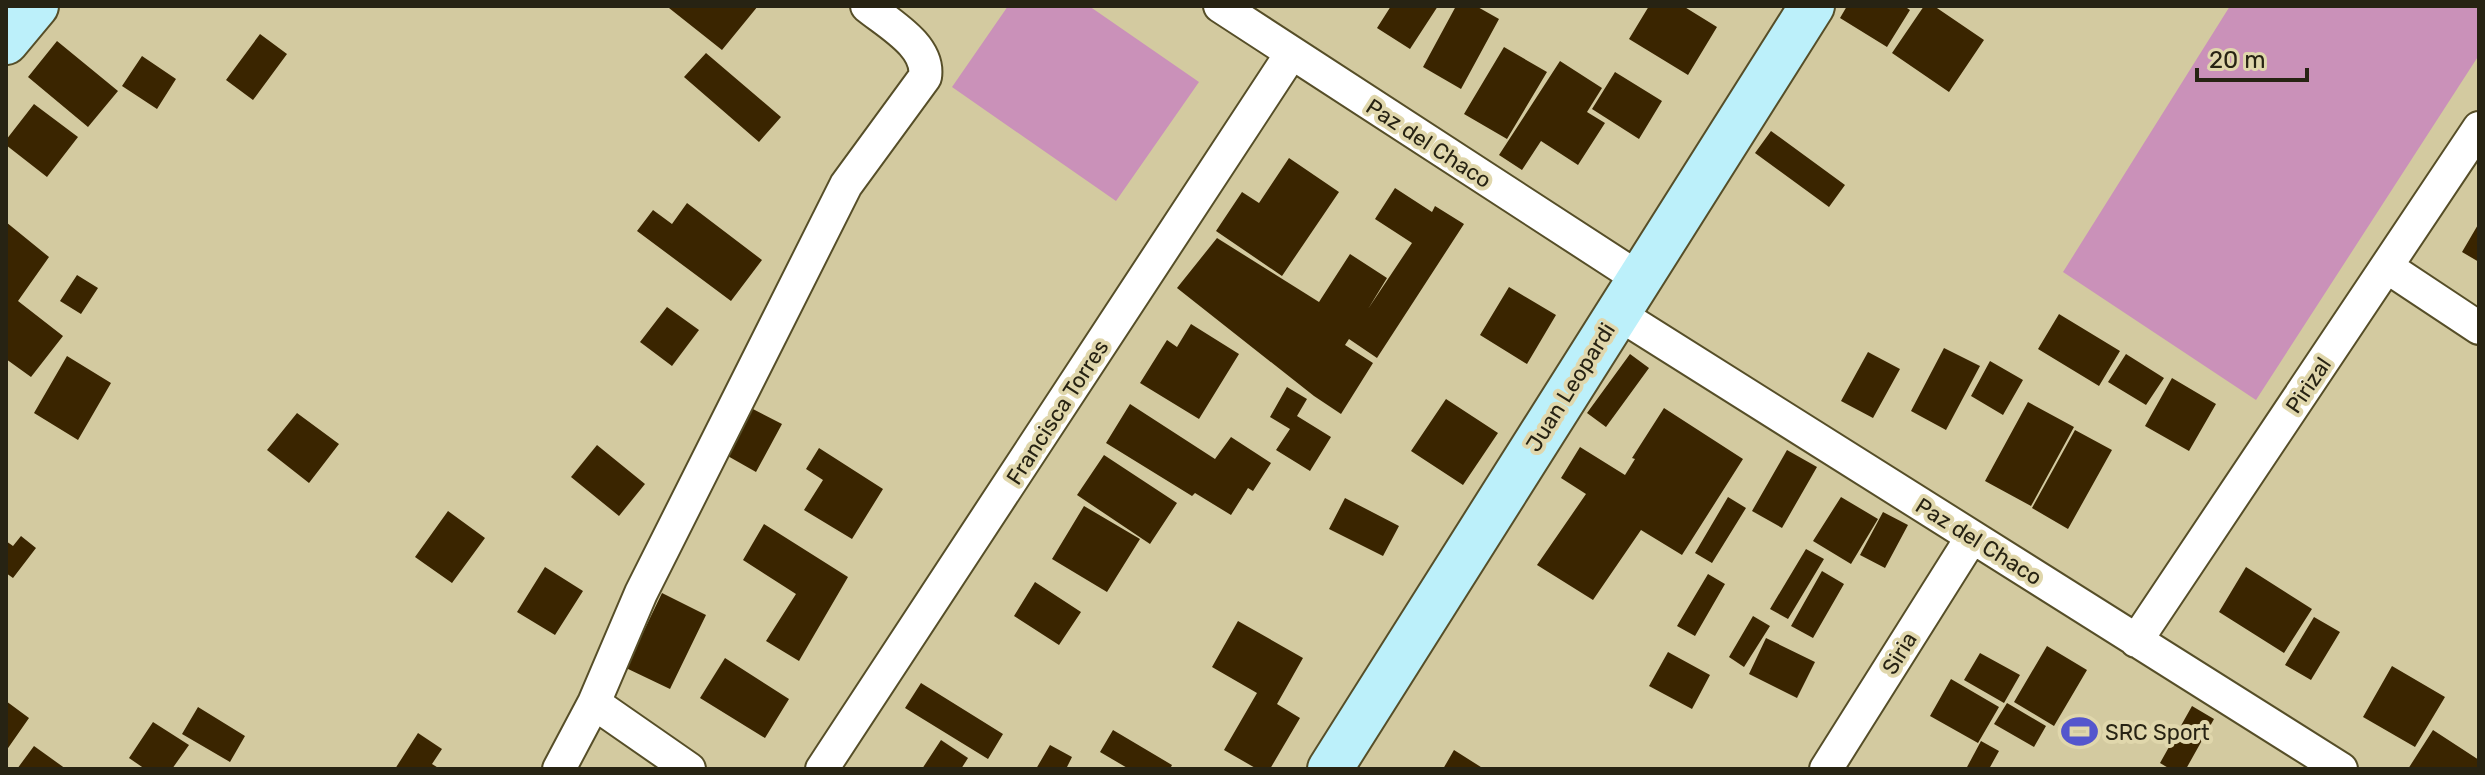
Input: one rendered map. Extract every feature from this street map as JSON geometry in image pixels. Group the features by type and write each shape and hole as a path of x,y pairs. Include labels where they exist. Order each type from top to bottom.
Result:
{"main road":[{"path":"6,42 36,6"},
{"name":"Juan Leopardi","path":"1330,769 1812,6"}],"street":[{"path":"559,769 594,703 641,593 846,185 925,77 926,60 917,48 867,6"},
{"name":"Paz del Chaco","path":"1220,6 1972,537 2341,769"},
{"name":"Francisca Torres","path":"822,769 1291,54"},
{"name":"Pirizal","path":"2136,641 2479,128"},
{"path":"2387,267 2479,328"},
{"name":"Siria","path":"1826,769 1972,537"},
{"path":"594,703 689,769"}],"shaded area":[{"path":"1008,6 1089,6 1199,82 1116,201 952,87"},
{"path":"2230,6 2479,6 2479,55 2256,400 2063,272"}],"building":[{"path":"670,6 758,6 722,50"},
{"path":"1391,6 1438,6 1410,49 1377,28"},
{"path":"1456,6 1476,6 1499,19 1461,89 1423,67"},
{"path":"1649,6 1683,6 1717,27 1688,75 1629,39"},
{"path":"1847,6 1904,6 1910,10 1887,47 1840,18"},
{"path":"1924,6 1934,6 1984,40 1949,92 1892,53"},
{"path":"260,34 287,54 253,100 226,80"},
{"path":"57,41 118,91 88,127 28,77"},
{"path":"1504,47 1547,72 1507,139 1464,114"},
{"path":"706,53 781,117 759,142 684,77"},
{"path":"142,56 176,79 157,109 122,86"},
{"path":"1560,61 1602,88 1587,112 1605,123 1578,165 1541,141 1522,170 1499,155"},
{"path":"1615,72 1662,101 1639,139 1592,109"},
{"path":"34,104 78,137 47,177 6,145 6,140"},
{"path":"1771,131 1845,185 1829,207 1755,153"},
{"path":"1289,158 1339,192 1282,276 1216,231 1242,192 1259,203"},
{"path":"1395,188 1432,212 1435,206 1464,224 1377,358 1349,339 1345,345 1373,363 1341,414 1177,288 1217,238 1319,302 1350,254 1387,278 1368,309 1412,243 1375,219"},
{"path":"687,203 762,260 731,301 637,231 653,210 672,224"},
{"path":"6,222 49,257 18,301 63,336 31,377 6,359"},
{"path":"2479,223 2479,262 2462,252"},
{"path":"77,275 98,288 81,314 60,301"},
{"path":"1509,287 1556,315 1527,364 1480,335"},
{"path":"667,307 699,330 672,366 640,342"},
{"path":"2059,314 2120,351 2099,386 2038,349"},
{"path":"1191,324 1239,354 1199,419 1140,383 1167,340 1177,347"},
{"path":"1944,348 1980,366 1946,430 1911,411"},
{"path":"1868,352 1900,369 1873,418 1841,401"},
{"path":"1630,354 1649,368 1606,427 1587,413"},
{"path":"2126,354 2164,378 2146,405 2108,382"},
{"path":"67,356 111,383 78,440 34,413"},
{"path":"1990,361 2023,380 2003,415 1971,396"},
{"path":"2172,378 2216,404 2189,451 2145,426"},
{"path":"1287,387 1307,399 1297,416 1331,437 1310,471 1276,450 1290,429 1270,417"},
{"path":"1446,399 1498,433 1463,485 1411,451"},
{"path":"2028,402 2074,427 2031,506 1985,481"},
{"path":"1130,404 1215,459 1231,437 1271,463 1253,491 1248,488 1231,515 1195,493 1192,496 1106,443"},
{"path":"751,408 782,424 756,472 726,455"},
{"path":"1664,408 1743,459 1682,555 1641,530 1593,600 1537,565 1586,494 1561,478 1580,447 1625,475 1635,459 1632,458"},
{"path":"297,413 339,444 309,483 267,450"},
{"path":"2075,430 2112,450 2068,529 2032,508"},
{"path":"597,445 645,484 619,516 571,477"},
{"path":"819,448 883,489 852,539 804,510 823,480 806,469"},
{"path":"1787,450 1817,467 1782,528 1752,511"},
{"path":"1104,455 1177,503 1150,544 1077,495"},
{"path":"1728,497 1746,508 1712,563 1695,553"},
{"path":"1841,497 1878,519 1851,564 1813,541"},
{"path":"1345,498 1399,526 1383,556 1329,529"},
{"path":"1084,506 1140,539 1107,592 1052,559"},
{"path":"448,511 485,538 452,583 415,557"},
{"path":"1883,512 1908,525 1885,568 1860,555"},
{"path":"764,524 848,577 799,661 766,641 796,594 743,560"},
{"path":"21,536 36,548 13,578 6,573 6,541 13,546"},
{"path":"1806,549 1824,559 1788,619 1770,609"},
{"path":"545,567 583,591 555,635 517,612"},
{"path":"2246,567 2312,609 2284,653 2219,612"},
{"path":"1822,571 1844,584 1813,638 1791,626"},
{"path":"1708,574 1725,584 1695,636 1677,626"},
{"path":"1035,582 1081,612 1059,645 1014,616"},
{"path":"662,593 706,615 670,689 626,668"},
{"path":"1753,616 1770,626 1744,667 1729,657"},
{"path":"2314,617 2340,632 2311,680 2285,665"},
{"path":"1238,621 1303,658 1277,704 1300,718 1270,769 1257,769 1224,750 1257,693 1212,667"},
{"path":"1766,638 1815,662 1797,698 1749,674"},
{"path":"2047,646 2087,670 2054,726 2014,702"},
{"path":"1668,652 1710,675 1692,709 1649,686"},
{"path":"1980,653 2020,675 2004,703 1964,680"},
{"path":"725,658 789,699 765,738 700,698"},
{"path":"2392,666 2445,697 2415,747 2363,717"},
{"path":"1951,679 1999,707 1978,743 1930,716"},
{"path":"921,683 1003,734 988,759 905,708"},
{"path":"6,701 29,718 6,751"},
{"path":"2007,703 2046,726 2034,747 1994,724"},
{"path":"2192,706 2214,719 2186,769 2170,769 2160,763"},
{"path":"198,707 245,736 230,762 182,734"},
{"path":"153,722 189,745 172,769 145,769 129,758"},
{"path":"1113,730 1172,765 1170,769 1129,769 1100,752"},
{"path":"2433,730 2479,760 2479,769 2408,769"},
{"path":"418,733 442,749 432,764 440,769 395,769"},
{"path":"941,740 968,758 961,769 922,769"},
{"path":"1981,741 1999,751 1989,769 1966,769"},
{"path":"1050,745 1072,757 1066,769 1036,769"},
{"path":"34,746 66,769 17,769"},
{"path":"1454,750 1484,769 1443,769"}],"place":[{"name":"SRC Sport","path":"2079,732"}]}
